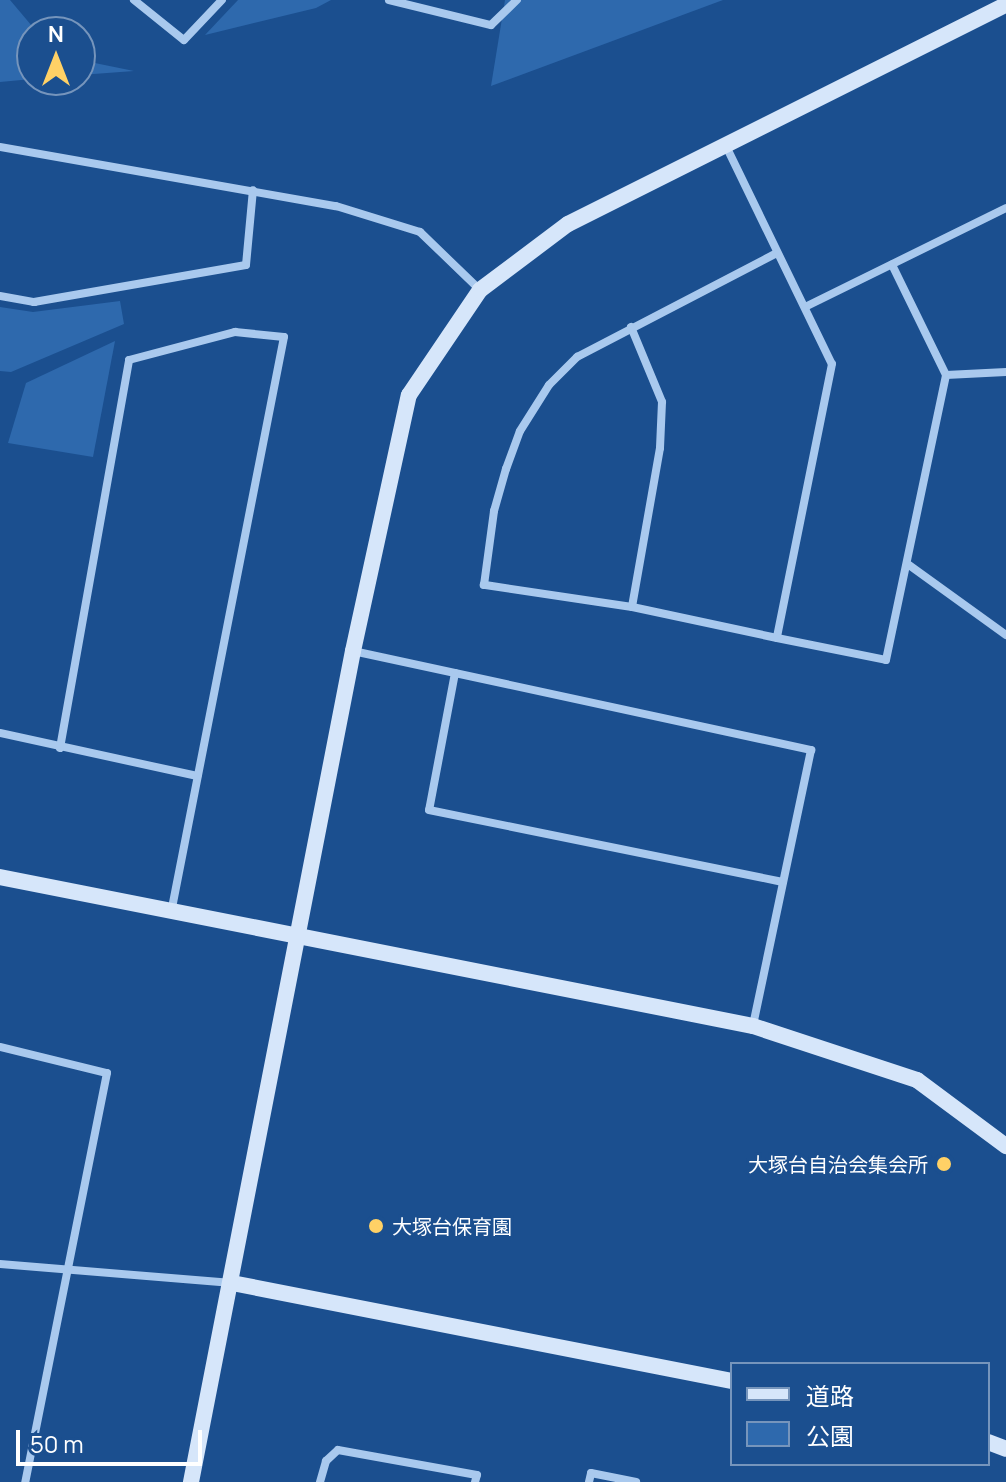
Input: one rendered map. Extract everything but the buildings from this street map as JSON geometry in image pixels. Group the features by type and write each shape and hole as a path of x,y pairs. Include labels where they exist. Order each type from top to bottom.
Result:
{"street":[{"path":"134,0 184,40 222,0"},
{"path":"389,0 491,25 517,0"},
{"path":"191,1482 353,651 409,395 480,290 568,224 1006,5"},
{"path":"726,146 832,364 777,638"},
{"path":"0,147 336,206 420,232 480,290"},
{"path":"0,296 34,302 246,265 253,190"},
{"path":"805,307 1006,208"},
{"path":"777,253 577,357 549,385 520,431 494,511 484,585 632,607 886,660 909,565 946,375 892,265"},
{"path":"631,327 662,402 660,448 632,607"},
{"path":"60,748 129,360 235,332 284,337 172,908"},
{"path":"946,375 1006,372"},
{"path":"909,565 1006,635"},
{"path":"353,651 811,750 753,1026"},
{"path":"455,673 429,810 783,882"},
{"path":"0,733 197,776"},
{"path":"0,877 172,908 299,939 753,1026 917,1080 1006,1146"},
{"path":"0,1047 107,1073 25,1482"},
{"path":"0,1264 232,1283 730,1381"},
{"path":"320,1482 326,1461 338,1450 477,1475 475,1482"},
{"path":"589,1482 591,1473 636,1482"}],"green space":[{"path":"0,0 10,0 24,16 16,16 16,80 0,82"},
{"path":"238,0 331,0 316,8 205,35"},
{"path":"505,0 723,0 491,86"},
{"path":"96,63 134,71 96,74"},
{"path":"120,301 124,324 11,372 0,371 0,307 33,312"},
{"path":"115,341 93,457 8,443 26,383"}],"place":[{"name":"大塚台自治会集会所","path":"944,1164"},
{"name":"大塚台保育園","path":"376,1226"}]}
